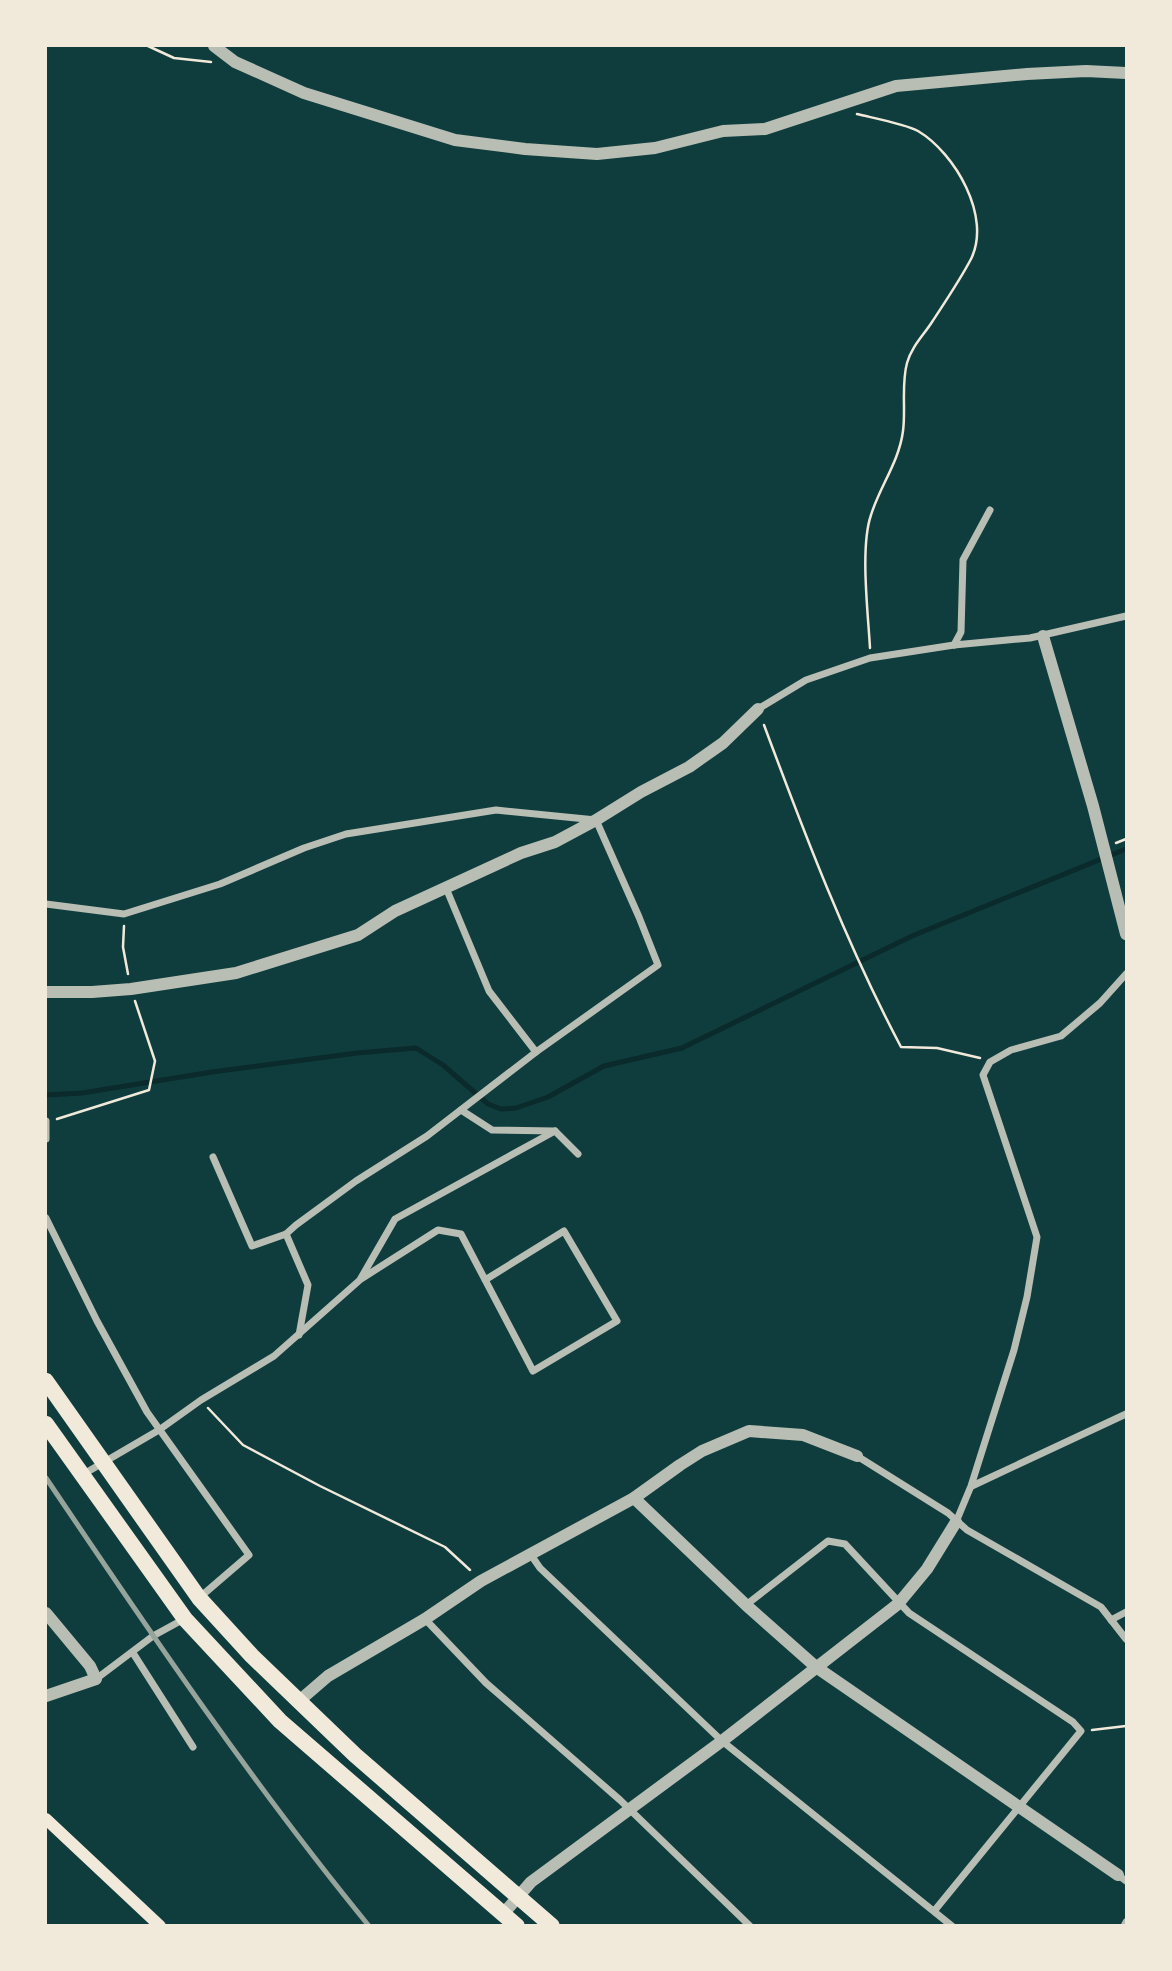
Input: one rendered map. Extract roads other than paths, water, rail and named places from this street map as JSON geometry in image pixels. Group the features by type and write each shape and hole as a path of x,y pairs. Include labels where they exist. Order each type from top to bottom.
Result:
{"highway":[{"path":"46,1381 199,1598 252,1656 355,1755 552,1926"},
{"path":"46,1424 185,1619 280,1721 517,1926"}],"main road":[{"path":"46,1819 160,1926"}],"street":[{"path":"214,46 235,62 304,93 455,140 597,154 655,148 723,131 765,129 896,86 1027,74 1086,71 1126,73"},
{"path":"954,645 961,632 963,559 990,510"},
{"path":"46,992 131,989 236,973 358,935 395,911 521,853 555,842 596,820 689,767 723,743 758,709 806,680 870,658 954,645 1043,636 1126,616"},
{"path":"1043,636 1105,847 1126,934"},
{"path":"46,904 124,914 220,884 304,848 346,834 496,810 596,820"},
{"path":"214,1157 252,1246 286,1234 356,1181 427,1136 536,1052 658,965 596,820"},
{"path":"446,888 489,991 536,1052"},
{"path":"503,1914 531,1882 722,1741 898,1604 927,1569 956,1522 971,1486 1014,1350 1027,1297 1037,1237 983,1075 990,1062 1011,1051 1061,1035 1100,1003 1126,974"},
{"path":"461,1110 492,1130 555,1131 578,1154"},
{"path":"46,1122 46,1139"},
{"path":"361,1279 395,1219 555,1131"},
{"path":"46,1218 97,1321 159,1430 249,1555 199,1598"},
{"path":"81,1475 159,1430 201,1400 274,1356 361,1279 438,1230 461,1234 485,1280 533,1371 617,1321 564,1231 485,1280"},
{"path":"286,1234 308,1285 299,1335"},
{"path":"971,1486 1126,1414"},
{"path":"299,1701 328,1676 425,1619 481,1581 634,1498 691,1458 749,1431 803,1435 857,1457 948,1513 967,1530 1101,1608 1126,1639"},
{"path":"634,1498 746,1605 816,1667 1122,1878"},
{"path":"746,1605 828,1541 845,1544 898,1604 1073,1722 1081,1731 934,1910"},
{"path":"531,1555 540,1568 722,1741 952,1926"},
{"path":"1111,1620 1126,1612"},
{"path":"46,1613 90,1666 96,1679"},
{"path":"46,1696 96,1679 153,1636 185,1619"},
{"path":"425,1619 486,1683 630,1809 750,1926"},
{"path":"133,1653 193,1747"}],"waterway":[{"path":"46,1095 82,1093 212,1072 416,1048 443,1065 488,1104 501,1109 516,1108 548,1097 604,1066 682,1048 912,936 1126,849"}],"railway":[{"path":"46,1478 243,1762 369,1926"}]}
